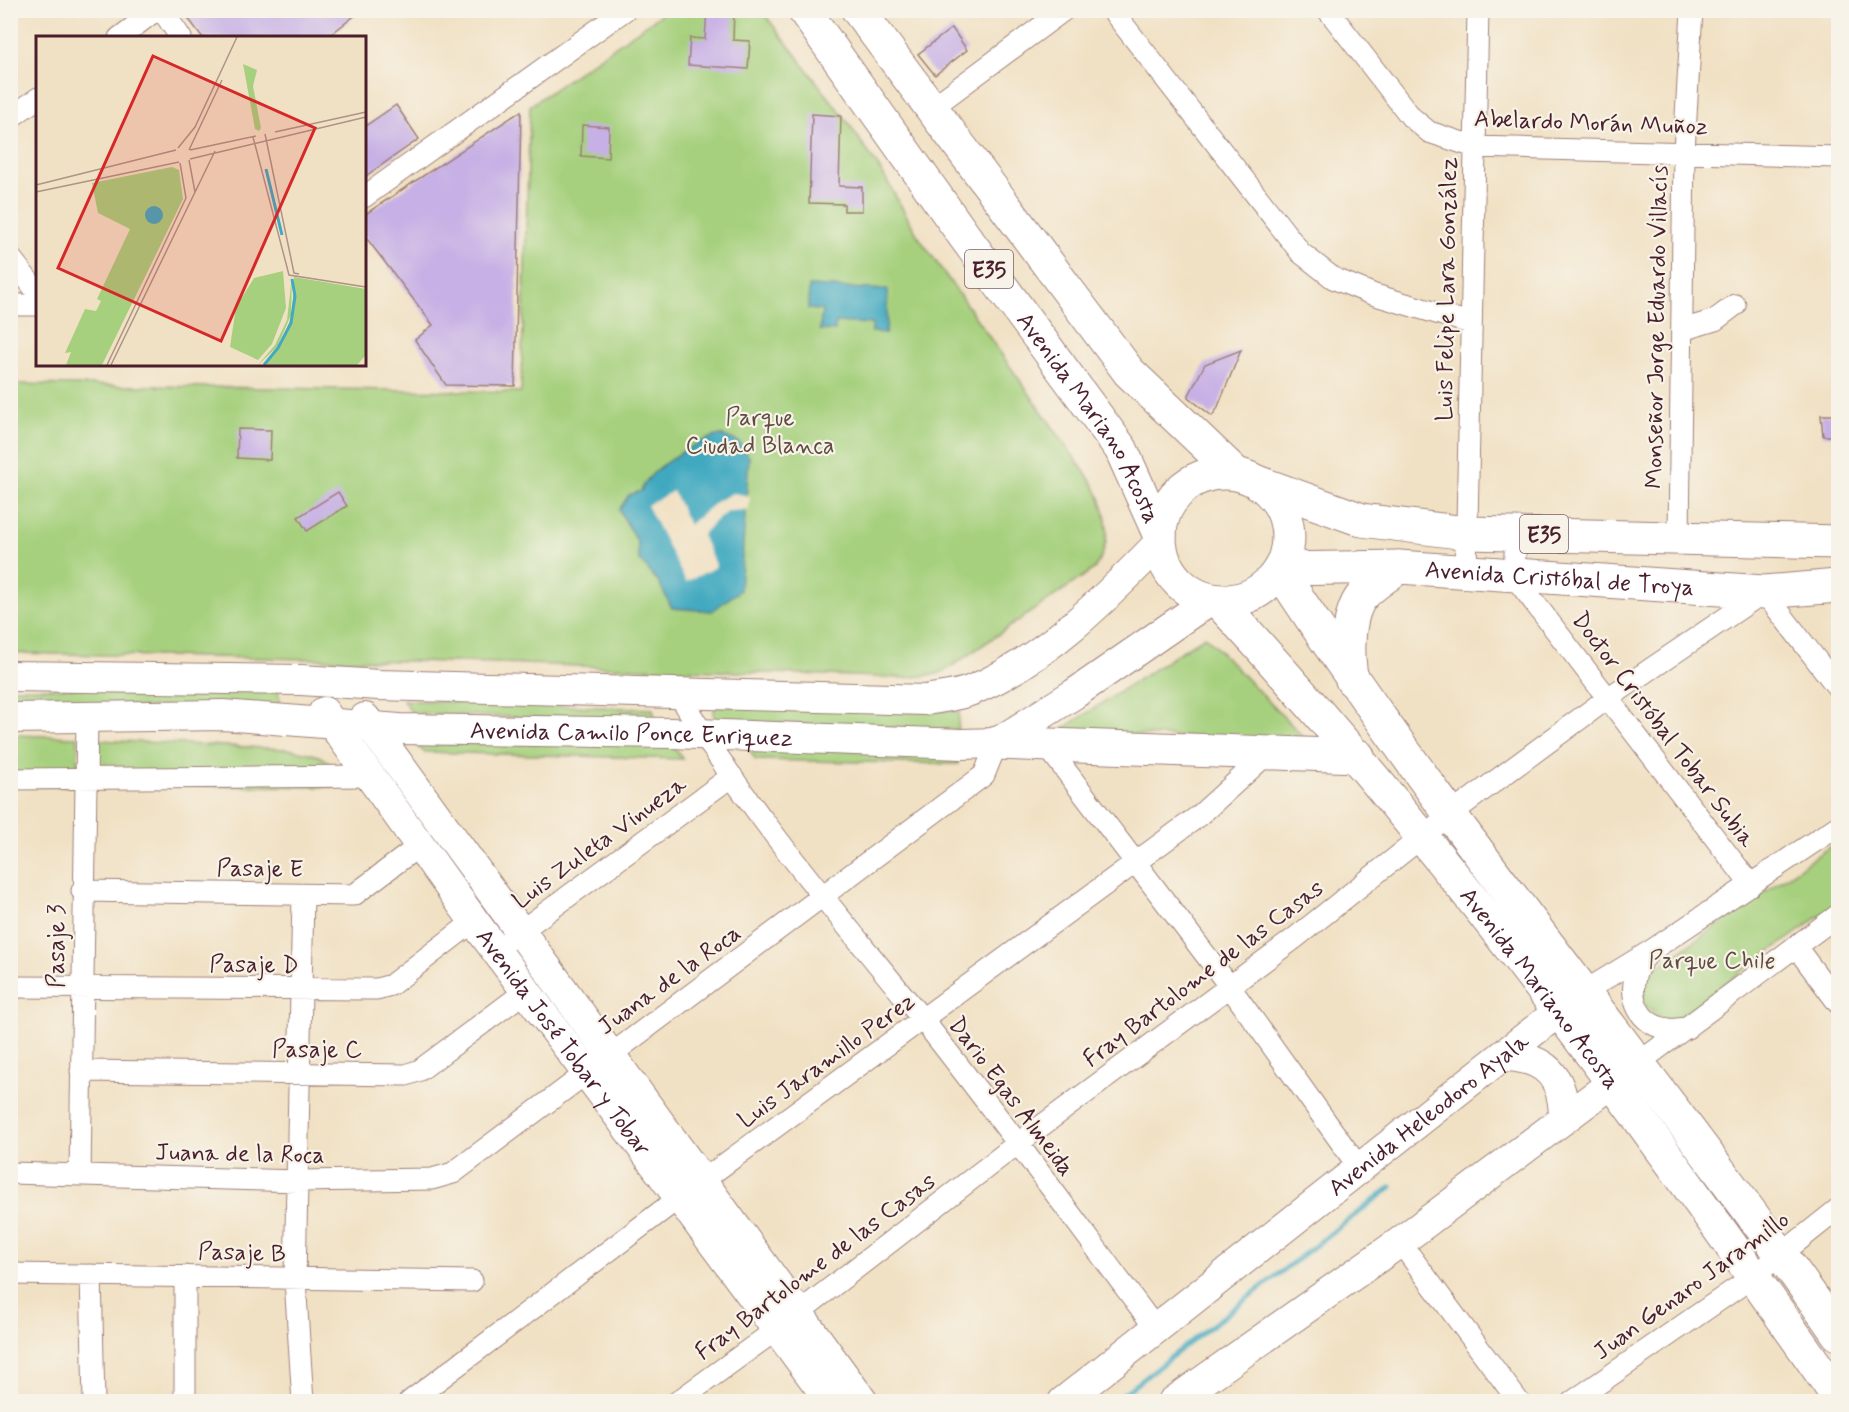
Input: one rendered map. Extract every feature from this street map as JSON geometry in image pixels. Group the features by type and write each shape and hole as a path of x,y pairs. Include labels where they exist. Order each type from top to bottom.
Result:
{"main road":[{"name":"Avenida Mariano Acosta","path":"804,10 965,237 1122,449 1160,539"},
{"name":"Avenida Mariano Acosta","path":"858,10 1129,372 1246,478"},
{"name":"E35","path":"1214,600 1198,595 1176,579 1168,568 1160,539 1162,518 1170,500 1198,477 1216,473 1246,478 1271,494 1281,508 1286,525 1287,543 1281,570"},
{"name":"Avenida Cristóbal de Troya","path":"1246,478 1362,520 1467,533 1680,536 1839,542"},
{"name":"Avenida Camilo Ponce Enriquez","path":"10,676 301,680 926,700 969,691 1008,672 1062,634 1121,583 1160,539"},
{"name":"Avenida Cristóbal de Troya","path":"1281,570 1399,567 1764,592 1839,586"},
{"path":"1352,680 1347,656 1350,628 1362,595 1399,567"},
{"name":"Avenida Mariano Acosta","path":"1281,570 1352,680 1585,991 1625,1073 1754,1276 1839,1397"},
{"path":"997,743 1214,600 1234,600 1250,595 1281,570"},
{"name":"Avenida Mariano Acosta","path":"1214,600 1358,756 1558,1012 1625,1073 1782,1254 1839,1334"},
{"name":"Avenida José Tobar y Tobar","path":"301,680 586,1074 692,1189"},
{"name":"Avenida José Tobar y Tobar","path":"342,683 371,727 612,1053 692,1189 787,1322 831,1401"},
{"name":"Avenida Camilo Ponce Enriquez","path":"10,718 223,716 399,729 997,743"},
{"path":"997,743 1358,756"},
{"name":"Avenida Heleodoro Ayala","path":"1063,1401 1585,991"},
{"path":"1504,1056 1524,1056 1542,1065 1557,1079 1564,1098 1564,1119"},
{"path":"1191,1396 1625,1073"},
{"name":"Avenida José Tobar y Tobar","path":"787,1322 863,1401"}],"street":[{"path":"122,36 156,10"},
{"path":"162,10 180,36"},
{"path":"366,196 625,10"},
{"path":"930,109 1064,10"},
{"path":"1112,10 1301,253 1333,278 1372,294 1470,323"},
{"name":"Abelardo Morán Muñoz","path":"1328,10 1411,117 1429,132 1475,147 1839,157"},
{"name":"Luis Felipe Lara González","path":"1466,571 1478,10"},
{"name":"Monseñor Jorge Eduardo Villacís","path":"1680,536 1684,152 1692,10"},
{"path":"10,118 36,99"},
{"path":"10,257 36,290"},
{"path":"10,305 36,305"},
{"path":"1682,330 1715,320 1736,305"},
{"path":"1514,576 1516,533"},
{"name":"Doctor Cristóbal Tobar Subia","path":"1514,576 1751,885"},
{"path":"1764,592 1839,688"},
{"name":"Fray Bartolome de las Casas","path":"677,1401 787,1322 1017,1144 1295,938 1422,835 1608,698 1764,592"},
{"name":"Dario Egas Almeida","path":"678,693 703,735 822,898 923,1021 1156,1329"},
{"name":"Pasaje 3","path":"80,1175 82,891 87,718"},
{"name":"Juana de la Roca","path":"10,1173 298,1181 432,1179 453,1173 984,775 997,743"},
{"path":"1047,746 1230,987 1360,1169"},
{"name":"Luis Jaramillo Perez","path":"409,1401 692,1189 1200,815 1268,753"},
{"path":"10,779 369,776"},
{"name":"Luis Zuleta Vinueza","path":"496,950 732,776"},
{"name":"Avenida Heleodoro Ayala","path":"1585,991 1652,951 1839,826"},
{"name":"Pasaje E","path":"82,891 354,895 420,845"},
{"path":"303,894 295,1280 303,1401"},
{"path":"1625,1073 1839,915"},
{"name":"Pasaje D","path":"10,987 377,989 390,985 474,921"},
{"path":"1796,947 1839,1004"},
{"path":"1652,951 1638,965 1632,985 1636,1005 1648,1021 1667,1029 1687,1028"},
{"name":"Pasaje C","path":"81,1071 406,1075 420,1070 526,991"},
{"name":"Juan Genaro Jaramillo","path":"1572,1401 1754,1276 1839,1209"},
{"path":"1400,1242 1519,1401"},
{"name":"Pasaje B","path":"10,1274 472,1281"},
{"path":"91,1275 94,1401"},
{"path":"184,1276 185,1401"}],"green space":[{"name":"Parque Ciudad Blanca","path":"666,11 762,11 849,124 883,174 918,236 1095,487 1100,497 1107,528 1104,549 1094,569 949,668 938,674 906,678 500,663 11,653 11,384 521,392 530,106"},
{"path":"1205,636 1308,742 1058,732"},
{"path":"11,688 278,689 280,710 11,704"},
{"path":"403,700 653,709 656,723 412,713"},
{"path":"716,706 959,711 958,730 716,721 713,713"},
{"path":"11,735 78,737 77,786 11,786"},
{"path":"99,740 298,751 323,758 335,769 347,787 96,785"},
{"path":"670,743 683,759 424,752 415,744"},
{"path":"746,746 957,753 958,764 756,760"},
{"name":"Parque Chile","path":"1838,841 1838,903 1674,1020 1664,1021 1638,999 1646,975"}],"water":[{"path":"809,286 888,290 886,333 872,332 872,324 836,322 835,331 820,330 822,310 808,309"},
{"path":"721,435 739,442 749,457 740,590 712,611 672,608 659,583 639,559 637,541 619,510 629,495 641,491 646,482 663,465 687,449"}],"pier":[{"path":"673,491 689,525 717,501 733,493 750,496 749,510 729,511 715,521 702,535 716,567 686,582 647,505"}],"building":[{"path":"182,10 362,10 329,36 202,36"},
{"path":"707,10 734,10 733,40 750,41 748,69 688,65 690,38 705,39"},
{"path":"952,28 967,50 935,75 918,54"},
{"path":"396,105 419,139 366,176 366,126"},
{"path":"521,111 515,386 446,385 415,340 433,325 366,238 366,214"},
{"path":"812,114 841,116 839,186 862,187 862,211 844,211 844,204 809,203"},
{"path":"582,125 609,127 608,158 581,156"},
{"path":"1241,350 1212,416 1188,397 1205,364"},
{"path":"1821,415 1839,415 1839,436 1823,436"},
{"path":"238,429 271,430 270,460 237,458"},
{"path":"338,492 347,506 307,531 298,517"}],"waterway":[{"path":"1113,1402 1391,1187"}]}
